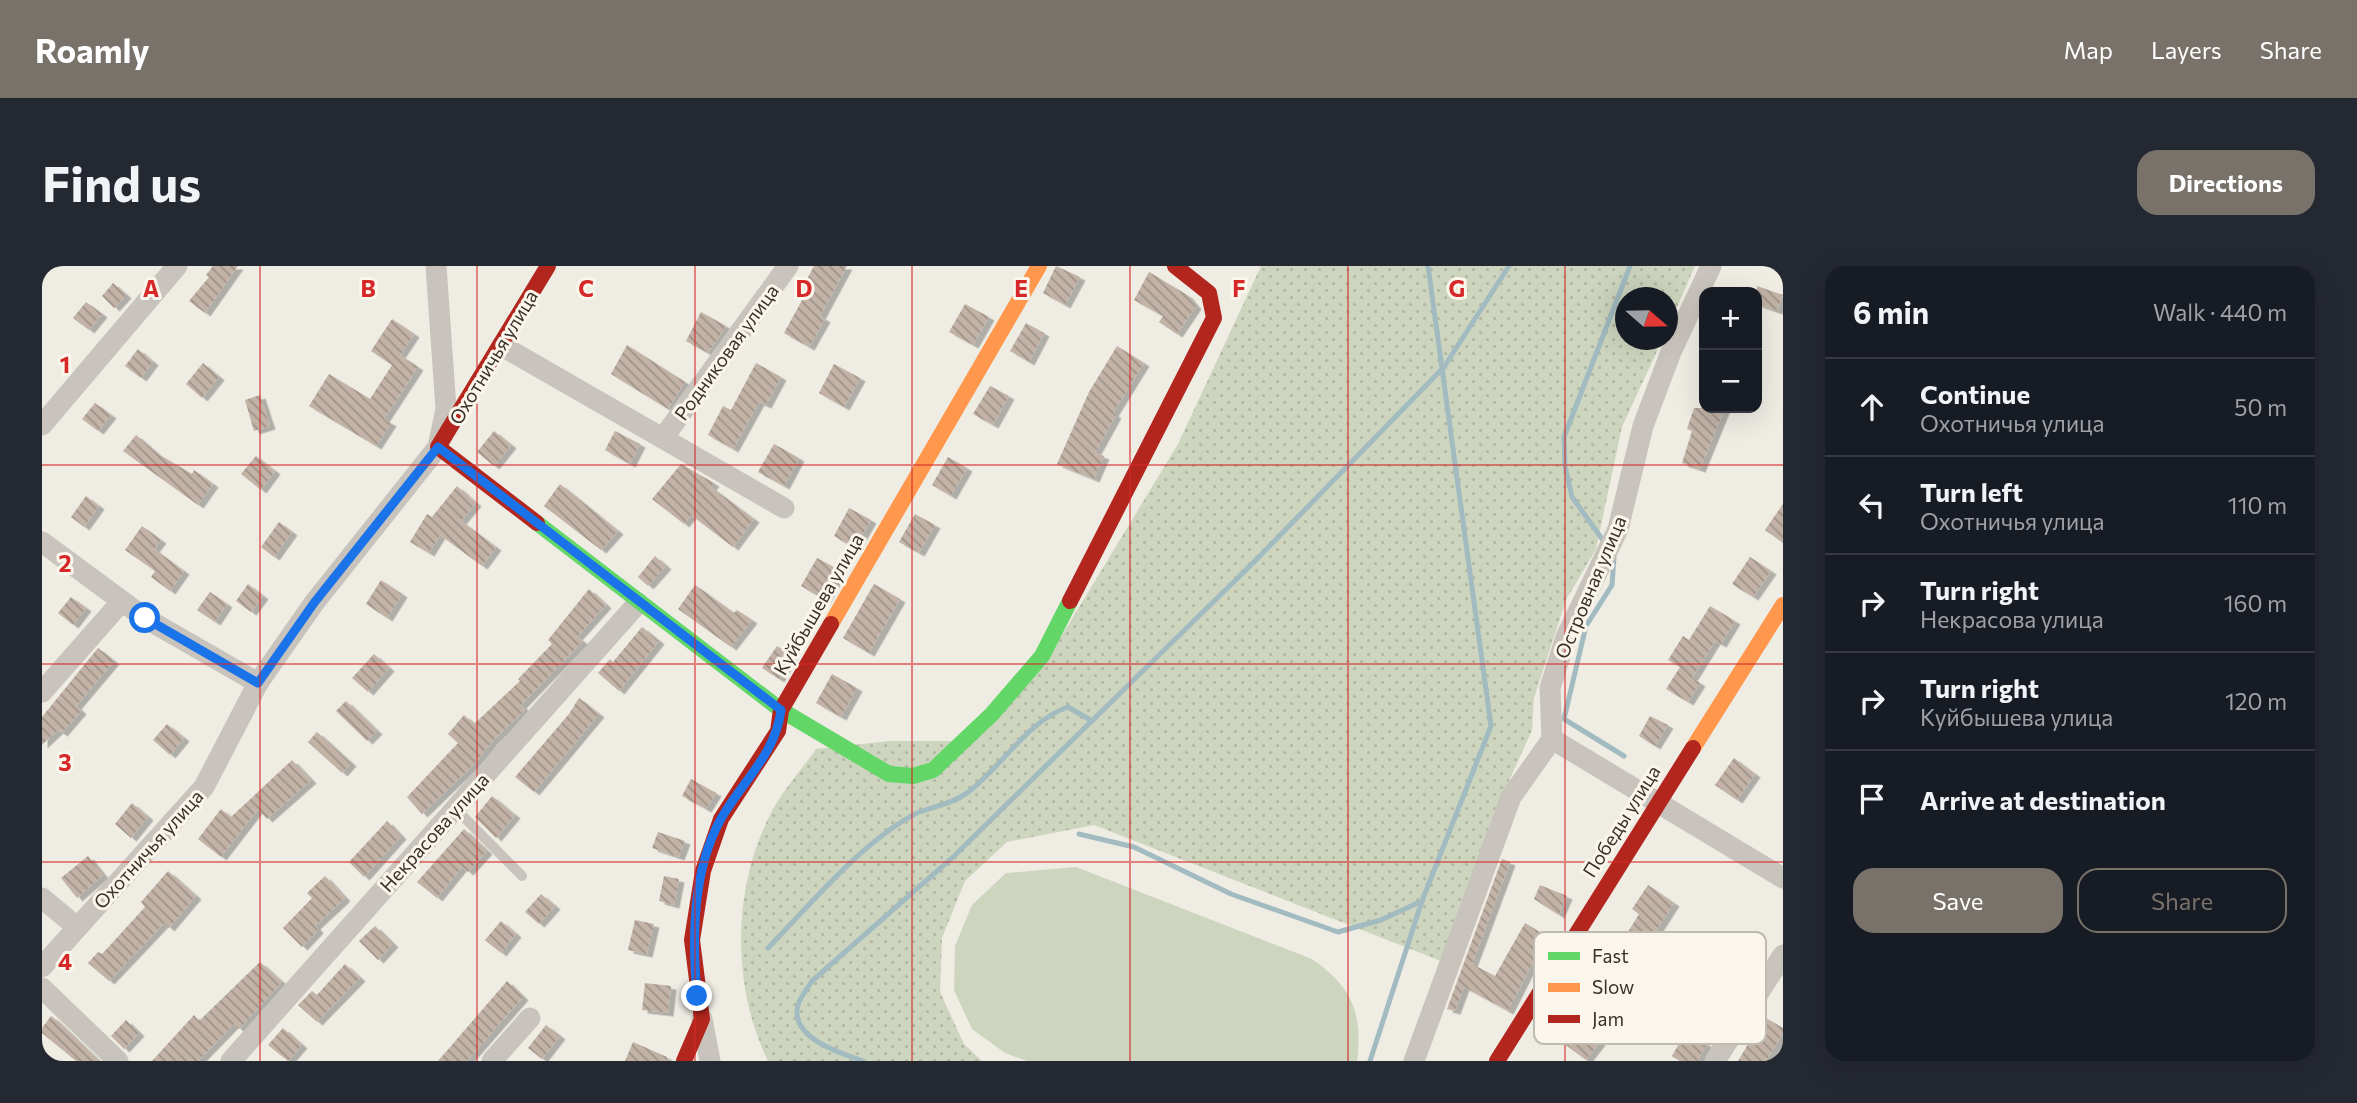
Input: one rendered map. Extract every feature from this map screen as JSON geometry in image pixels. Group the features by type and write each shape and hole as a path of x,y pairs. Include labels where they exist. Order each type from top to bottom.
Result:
{"street":[{"path":"42,425 177,266"},
{"name":"Охотничья улица","path":"436,266 446,410 438,447"},
{"name":"Охотничья улица","path":"42,967 204,787 258,683 314,603 438,447 502,346 548,266"},
{"name":"Родниковая улица","path":"663,438 789,266"},
{"name":"Куйбышева улица","path":"702,1019 692,940 703,871 721,819 778,731 781,710 1039,266"},
{"path":"438,447 638,603 781,710 890,774 913,776 933,770 992,714 1042,656 1214,318 1216,304 1211,291 1175,266"},
{"name":"Островная улица","path":"1552,739 1550,688 1566,637 1618,529 1643,426 1671,352 1711,266"},
{"name":"Родниковая улица","path":"502,346 783,508"},
{"path":"42,542 145,618 258,683"},
{"path":"42,692 122,601"},
{"name":"Некрасова улица","path":"231,1061 638,603"},
{"name":"Победы улица","path":"1577,932 1783,605"},
{"path":"1414,1061 1511,797 1552,739 1783,878"},
{"path":"42,898 77,927"},
{"path":"1766,982 1783,956"},
{"path":"42,988 118,1061"},
{"name":"Победы улица","path":"1497,1061 1534,1001"},
{"path":"492,1061 530,1018"},
{"path":"684,1061 702,1019"},
{"path":"702,1019 710,1061"},
{"path":"1715,1061 1726,1044"}],"lane":[{"path":"455,808 522,876"}],"green space":[{"path":"1261,266 1695,266 1678,305 1678,287 1615,287 1615,350 1657,350 1622,427 1596,549 1566,600 1534,698 1532,730 1491,821 1446,963 1094,825 1007,842 965,881 942,938 940,992 964,1044 982,1061 768,1061 747,1000 741,936 749,871 759,840 777,803 816,749 889,741 966,741 1050,655 1178,444"},
{"path":"1076,867 1312,959 1337,980 1352,1002 1358,1029 1357,1061 1027,1061 1005,1053 972,1029 954,990 955,946 972,905 1006,873"}],"building":[{"path":"213,266 238,266 205,313 189,301 209,277 206,275"},
{"path":"814,266 847,266 820,316 825,319 809,347 784,333 806,293 801,290"},
{"path":"1056,266 1080,277 1065,305 1043,293"},
{"path":"1149,272 1187,295 1196,306 1177,334 1159,322 1163,316 1134,300"},
{"path":"113,283 126,295 114,308 102,296"},
{"path":"1762,288 1783,295 1777,311 1762,306"},
{"path":"86,302 102,314 89,330 73,318"},
{"path":"965,304 989,317 973,345 949,332"},
{"path":"701,312 726,326 708,353 686,341"},
{"path":"392,319 414,334 400,355 418,367 384,419 391,423 376,446 309,406 329,374 370,399 392,365 371,351"},
{"path":"1026,323 1044,333 1029,362 1010,351"},
{"path":"627,345 685,382 668,409 611,374"},
{"path":"1117,346 1144,363 1113,413 1116,415 1095,453 1104,456 1094,479 1057,464 1089,392"},
{"path":"138,349 153,362 141,378 125,366"},
{"path":"203,363 219,377 202,398 186,384"},
{"path":"756,363 781,377 766,405 759,402 733,449 708,435 723,406 731,410"},
{"path":"834,364 860,378 844,407 819,393"},
{"path":"990,386 1009,396 993,425 973,414"},
{"path":"260,395 270,426 254,431 245,400"},
{"path":"95,403 111,415 98,431 82,419"},
{"path":"1694,408 1699,408 1699,413 1723,413 1700,469 1682,463 1692,431 1687,429"},
{"path":"494,431 511,445 494,466 477,452"},
{"path":"615,431 640,444 630,464 605,450"},
{"path":"136,435 158,454 192,474 194,470 213,484 198,505 123,451"},
{"path":"774,444 799,458 784,486 758,472"},
{"path":"256,456 275,471 261,490 241,474"},
{"path":"948,457 967,468 951,496 932,485"},
{"path":"681,464 714,483 711,487 754,519 733,547 691,515 684,524 652,499"},
{"path":"560,484 618,531 601,550 544,506"},
{"path":"457,486 476,503 461,521 496,547 482,566 440,535 429,553 410,542 427,514 432,517"},
{"path":"86,496 99,506 84,527 71,517"},
{"path":"1783,504 1783,543 1765,530"},
{"path":"849,508 871,520 855,548 834,536"},
{"path":"915,514 935,525 919,553 899,542"},
{"path":"279,522 292,532 274,557 261,547"},
{"path":"142,526 161,540 154,549 184,571 170,591 151,577 155,571 125,550"},
{"path":"655,556 666,566 648,586 638,577"},
{"path":"1750,557 1771,571 1753,597 1732,584"},
{"path":"817,558 841,571 825,600 801,586"},
{"path":"381,580 402,594 387,618 366,604"},
{"path":"248,584 263,596 251,612 236,601"},
{"path":"874,584 900,599 869,653 843,638"},
{"path":"695,585 734,613 737,610 752,620 731,647 678,609"},
{"path":"589,589 606,605 577,637 583,641 521,705 525,710 422,814 407,797 458,743 448,734 464,715 474,724 520,681 518,679 552,644 548,640"},
{"path":"210,592 227,604 215,622 197,610"},
{"path":"71,597 86,608 73,625 58,613"},
{"path":"1710,606 1735,621 1721,644 1715,641 1692,678 1700,683 1688,702 1666,689 1680,667 1668,660 1683,636 1689,640"},
{"path":"642,627 659,641 619,691 598,673 610,659 613,662"},
{"path":"777,646 792,656 779,679 762,668"},
{"path":"98,648 114,661 76,706 81,711 62,733 58,730 42,745 42,717"},
{"path":"374,654 389,668 368,692 352,678"},
{"path":"832,674 857,688 841,717 816,703"},
{"path":"579,698 599,714 534,792 515,777 569,714"},
{"path":"346,701 377,731 367,741 336,711"},
{"path":"1650,716 1668,725 1655,746 1639,736"},
{"path":"167,724 184,738 170,755 153,740"},
{"path":"317,732 351,763 342,773 308,742"},
{"path":"1734,758 1755,774 1737,800 1715,785"},
{"path":"292,760 311,780 267,819 258,809 221,857 198,839 221,809 231,817"},
{"path":"691,779 716,793 706,809 682,796"},
{"path":"492,796 515,815 496,838 475,817"},
{"path":"132,803 148,817 131,838 115,824"},
{"path":"387,821 401,836 364,877 349,862"},
{"path":"464,829 487,851 468,872 462,867 437,898 417,882"},
{"path":"658,832 685,841 679,857 652,848"},
{"path":"88,856 103,875 77,898 61,878"},
{"path":"1502,859 1510,862 1472,964 1495,976 1525,923 1540,932 1534,932 1534,960 1508,1011 1464,987 1455,1011 1447,1009"},
{"path":"168,871 196,896 169,928 164,923 109,981 88,963 98,952 102,954 145,907 141,902"},
{"path":"325,876 345,898 315,926 318,930 302,947 283,928 312,898 307,893"},
{"path":"664,876 679,879 674,905 659,901"},
{"path":"1540,885 1567,896 1559,915 1534,899"},
{"path":"1648,885 1674,903 1656,932 1628,932 1639,914 1632,909"},
{"path":"541,894 555,906 539,924 525,912"},
{"path":"635,920 654,924 647,954 628,950"},
{"path":"501,921 516,934 501,953 485,940"},
{"path":"375,926 393,944 378,960 359,941"},
{"path":"260,962 282,982 239,1029 234,1024 198,1061 152,1061 194,1015 199,1021"},
{"path":"345,964 360,978 317,1022 298,1005 312,991 317,995"},
{"path":"507,981 523,997 467,1061 438,1061"},
{"path":"645,983 671,986 668,1013 642,1010"},
{"path":"51,1016 99,1061 76,1061 42,1033 42,1028"},
{"path":"1766,1018 1783,1028 1783,1033 1766,1061 1738,1061 1748,1044 1766,1044"},
{"path":"126,1020 139,1033 124,1049 111,1036"},
{"path":"546,1025 560,1036 542,1059 528,1048"},
{"path":"283,1028 302,1045 288,1061 268,1045"},
{"path":"633,1042 667,1057 667,1061 625,1061"},
{"path":"1564,1044 1598,1044 1586,1060"},
{"path":"1679,1044 1707,1044 1697,1061 1680,1061 1672,1056"}],"waterway":[{"path":"1370,1061 1422,901 1491,726 1428,266"},
{"path":"863,1061 818,1042 801,1027 797,1017 798,1005 812,981 953,857 1254,562 1444,367 1509,266"},
{"path":"1605,543 1572,497 1565,466 1564,437 1630,266"},
{"path":"1614,557 1612,585 1586,626 1564,719 1624,756"},
{"path":"768,948 836,876 874,842 913,815 967,793 1040,723 1068,707 1092,721"},
{"path":"1079,834 1134,847 1231,894 1338,932 1381,920 1422,901"}],"traffic: fast":[{"path":"537,523 781,710 889,774 913,776 933,770 992,714 1042,656 1070,601"}],"traffic: slow":[{"path":"831,624 1039,266"},
{"path":"1693,748 1783,605"}],"traffic: jam":[{"path":"537,523 438,447 548,266"},
{"path":"1070,601 1214,318 1209,293 1175,266"},
{"path":"684,1061 702,1019 692,940 703,871 721,819 778,731 781,710 831,624"},
{"path":"1578,932 1693,748"},
{"path":"1497,1061 1534,1002"}],"route":[{"path":"145,618 258,683 314,603 438,447 638,603 781,710 778,731 764,757 721,819 703,871 692,940 697,996"}]}
